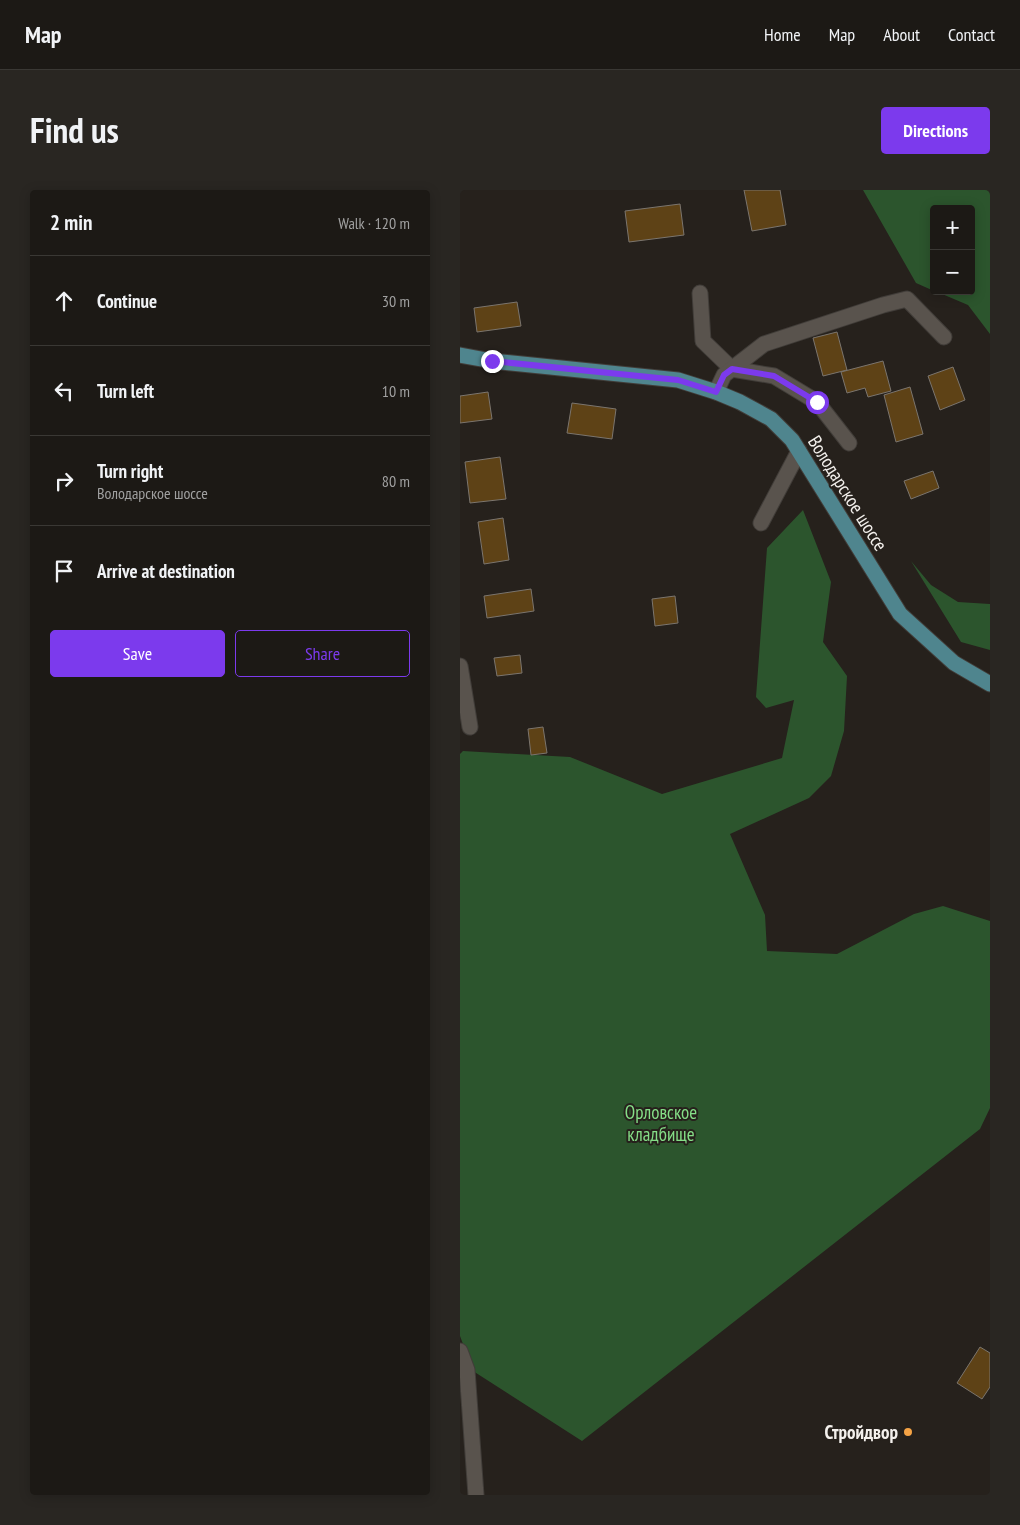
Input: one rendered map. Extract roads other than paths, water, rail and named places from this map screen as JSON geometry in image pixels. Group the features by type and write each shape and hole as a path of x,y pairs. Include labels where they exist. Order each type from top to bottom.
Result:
{"main road":[{"name":"Володарское шоссе","path":"460,355 492,361 678,380 716,392 771,419 792,440 900,614 954,662 990,684"}],"street":[{"path":"700,293 703,341 732,369 774,376 817,402 849,443"},
{"path":"716,392 724,375 764,344 907,299 944,336"},
{"path":"761,523 799,451"},
{"path":"460,666 470,727"},
{"path":"460,1351 467,1370 476,1495"}],"place":[{"name":"Стройдвор","path":"908,1432"}],"park label":[{"name":"Орловское кладбище","path":"661,1123"}]}
